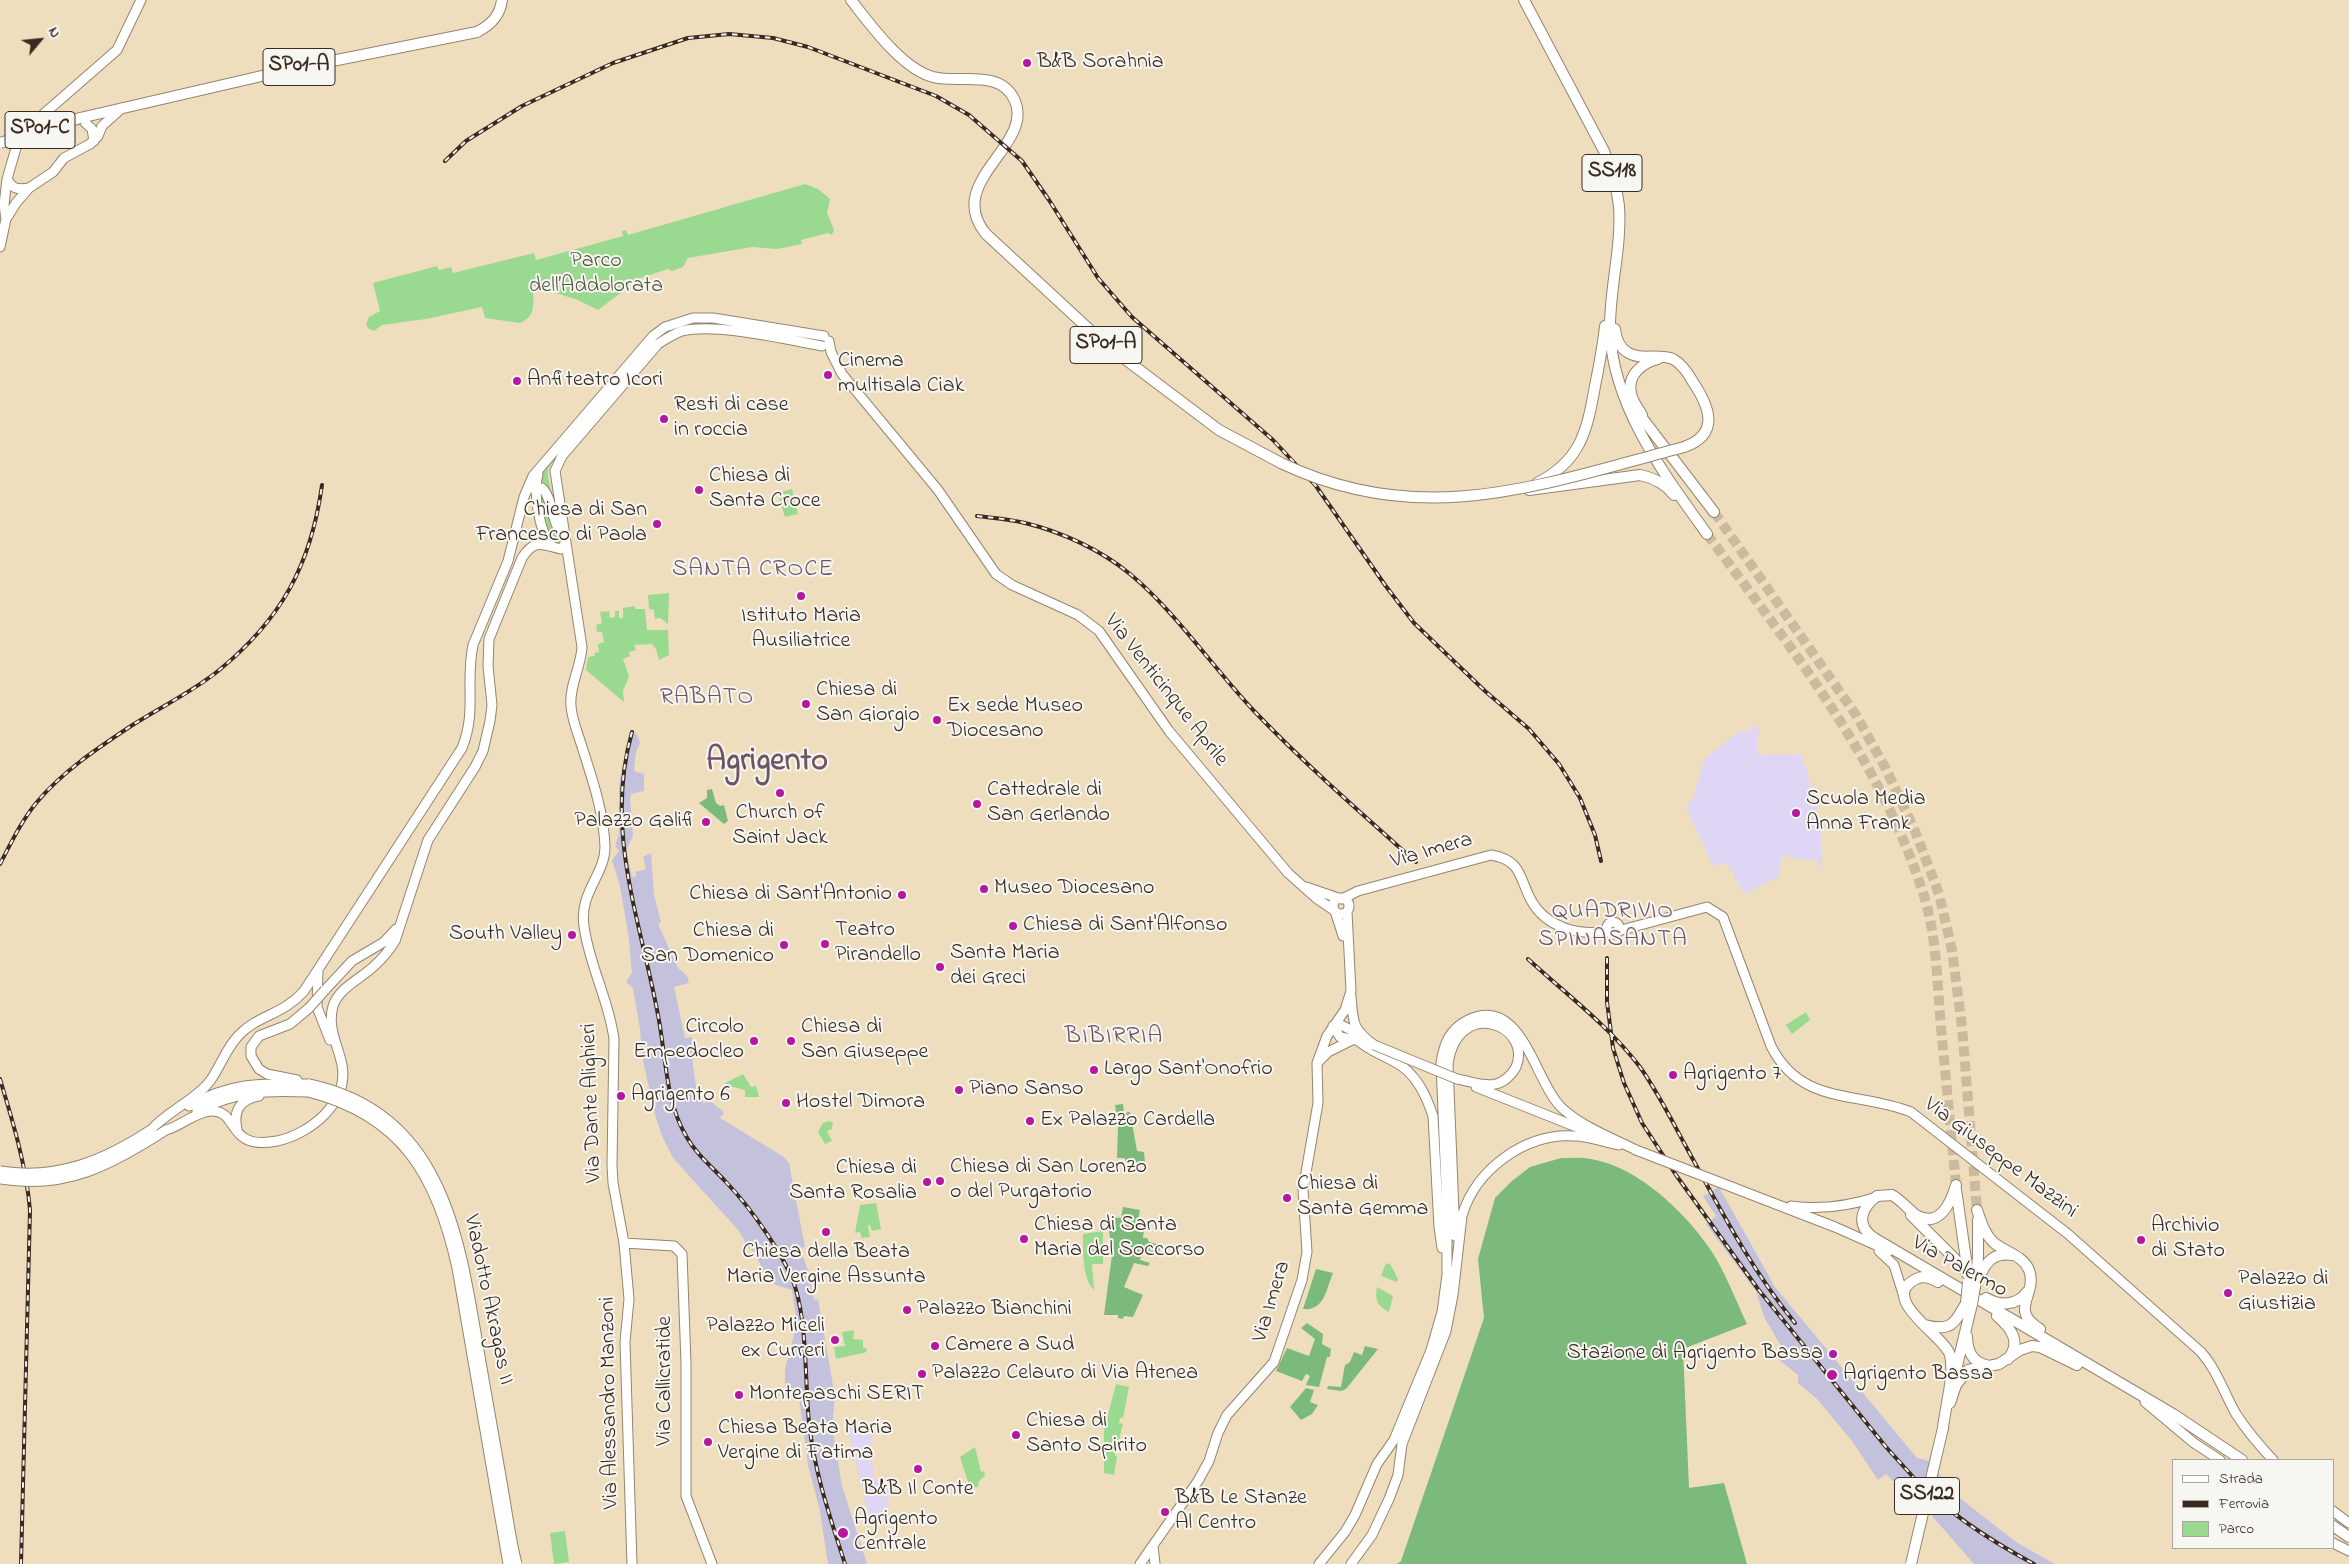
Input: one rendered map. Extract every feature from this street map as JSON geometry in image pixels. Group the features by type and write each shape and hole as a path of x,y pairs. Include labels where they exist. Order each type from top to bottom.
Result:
{"main road":[{"path":"0,247 6,218 4,198 7,178 16,148 24,132 117,50 141,0"},
{"name":"SP01-A","path":"80,118 292,69 477,32 487,27 496,18 502,0"},
{"name":"SP01-A","path":"851,0 901,58 919,71 934,77 991,81 1005,88 1015,100 1018,110 1015,125 973,201 976,220 986,234 1105,344 1219,430 1297,470 1364,491 1402,497 1440,499 1513,491"},
{"name":"SS118","path":"1524,0 1604,151 1613,175 1619,208 1610,330 1615,367 1623,396 1656,459 1707,534"},
{"path":"7,178 12,187 19,190 29,188 47,177 64,158 94,141 102,126 122,108"},
{"path":"94,115 102,126"},
{"path":"94,115 92,128 94,141"},
{"path":"80,118 92,128"},
{"name":"SP01-C","path":"0,144 80,118"},
{"path":"6,218 29,188"},
{"path":"1513,491 1684,447 1694,443 1706,430 1709,420 1708,409 1686,370 1674,360 1666,357 1638,356 1627,352 1616,334 1612,301"},
{"path":"1526,488 1552,475 1575,453 1585,433 1596,381 1607,312 1612,301"},
{"path":"152,1129 164,1116 193,1097 210,1081 228,1048 238,1036 248,1028 295,1001 318,971 462,748 470,722 470,659 472,646 508,560 531,488 540,467 653,336 666,327 693,318 713,318 824,342"},
{"path":"166,1130 178,1127 205,1112 213,1111 226,1116 240,1136 253,1142 278,1140 294,1136 316,1122 330,1108 342,1087 343,1075 331,1032 334,1005 345,990 386,955 395,941 428,840 475,767 483,751 491,713 487,650 492,626 527,550 540,544 563,549 566,543 556,481 557,463 658,344 680,332 703,329 824,342"},
{"name":"Via Venticinque Aprile","path":"824,342 849,382 938,490 996,574 1012,585 1078,615 1099,631 1169,730 1288,873 1316,898 1335,911"},
{"path":"1646,425 1631,394 1632,380 1643,364 1666,357"},
{"name":"SS118","path":"1615,367 1627,395 1646,425 1714,512"},
{"path":"1513,491 1547,489 1640,475 1656,480 1669,488 1685,510 1699,523"},
{"path":"531,488 542,488 546,493 556,530 566,543"},
{"path":"531,488 545,534 555,547 568,556"},
{"name":"Via Dante Alighieri","path":"566,543 582,647 579,668 572,688 571,706 595,789 605,849 602,861 585,898 582,913 587,947 610,1011 614,1039 613,1183 624,1242"},
{"name":"Via Imera","path":"1342,899 1358,891 1486,855 1496,856 1506,859 1516,867 1531,901 1542,914 1561,926 1601,935 1614,930"},
{"name":"Via Venticinque Aprile","path":"1299,883 1342,899"},
{"path":"1347,911 1348,903 1342,899 1334,904 1335,911 1340,914 1347,911 1357,899 1370,889"},
{"name":"Via Giuseppe Mazzini","path":"1614,930 1707,907 1723,917 1771,1046 1781,1064 1807,1086 1818,1091 1887,1103 1911,1112 2068,1234 2201,1352 2216,1374 2236,1413 2257,1443 2272,1459"},
{"name":"Via Imera","path":"1335,911 1349,958"},
{"name":"Via Imera","path":"1140,1564 1205,1469 1227,1414 1268,1371 1277,1357 1302,1280 1307,1243 1302,1201 1318,1103 1317,1063 1320,1050 1333,1026 1345,1010 1351,991 1347,911"},
{"path":"309,1088 291,1078 267,1074 254,1064 250,1056 251,1047 259,1036 290,1024 309,1008 352,961 393,935 402,920"},
{"path":"318,971 317,1007 339,1056"},
{"path":"1351,991 1356,1038"},
{"path":"1352,1564 1382,1517 1398,1475 1402,1444 1446,1331 1452,1304 1441,1063 1445,1044 1457,1027 1472,1018 1482,1016 1498,1018 1510,1024 1522,1038 1546,1086 1562,1109 1581,1122 1636,1150"},
{"path":"1451,1275 1455,1209 1448,1064 1450,1052 1461,1032 1480,1023 1500,1027 1512,1037 1517,1049 1517,1063 1515,1070 1506,1079 1489,1085 1457,1079"},
{"path":"1333,1026 1341,1025 1356,1038 1404,1068 1420,1086 1428,1100 1433,1116 1439,1227 1451,1275"},
{"path":"1317,1063 1328,1052 1356,1038"},
{"path":"1373,1048 1636,1150"},
{"path":"0,1171 42,1173 75,1167 110,1154 193,1104 228,1089 258,1082 309,1088"},
{"name":"Viadotto Akragas II","path":"309,1088 326,1087 356,1098 384,1116 421,1154 443,1193 451,1213 465,1266 517,1564"},
{"path":"0,1179 42,1181 95,1170 130,1154 196,1111 231,1096 256,1091 309,1088"},
{"path":"240,1136 235,1116 240,1104 258,1096 309,1088"},
{"name":"Viadotto Akragas II","path":"309,1088 352,1106 378,1122 415,1159 435,1195 451,1241 457,1268 508,1564"},
{"path":"1319,1564 1350,1524 1377,1464 1394,1440 1431,1350 1451,1275 1465,1206 1482,1178 1506,1157 1539,1140 1572,1136 1587,1137 1636,1150"},
{"name":"Via Palermo","path":"1636,1150 1835,1227 1918,1264 1970,1291 2173,1414 2240,1459"},
{"path":"1773,1204 1810,1208 1834,1207 1877,1196 1892,1195 1918,1216 1930,1219 1948,1208 1956,1185 1970,1291 1968,1347 1976,1360 1990,1366"},
{"path":"1877,1196 1863,1211 1861,1216 1864,1229 1874,1238 1918,1264"},
{"path":"1901,1202 1913,1217 1961,1264 1970,1291"},
{"path":"1957,1370 1979,1249 1977,1210 1984,1229 1993,1242 2023,1261 2029,1270 2029,1287 2024,1306 2027,1317 2034,1325 2181,1414 2212,1435 2240,1459"},
{"path":"1851,1234 1889,1258 1897,1272 1905,1303 1915,1317 1948,1349 1957,1370"},
{"name":"Via Alessandro Manzoni","path":"624,1242 629,1299 625,1342 632,1564"},
{"name":"Via Callicratide","path":"624,1242 674,1246 682,1254 686,1363 686,1496 712,1564"},
{"path":"1925,1325 1942,1328 1952,1324 1984,1266 2000,1254 2015,1256"},
{"path":"1940,1276 1961,1282 1991,1300 2003,1304 2019,1300 2029,1287"},
{"path":"1905,1303 1906,1288 1912,1282 1922,1277 1928,1277 1970,1291 2011,1328 2015,1344 2008,1359"},
{"path":"1957,1370 1999,1364 2025,1347 2040,1347 2118,1382 2161,1414 2194,1443 2218,1459"},
{"name":"SS122","path":"1911,1564 1957,1370"},
{"path":"2334,1512 2349,1523"},
{"path":"2334,1521 2349,1529"},
{"path":"2334,1527 2349,1537"},
{"path":"2334,1544 2349,1551"},
{"path":"1153,1546 1155,1564"}],"shaded area":[{"path":"1752,726 1759,727 1757,755 1800,754 1803,757 1821,826 1822,869 1820,870 1819,861 1783,855 1780,865 1780,876 1744,894 1728,863 1713,866 1686,808 1694,795 1705,758 1742,730 1745,732 1751,730"},
{"path":"630,731 637,734 640,743 636,752 634,771 644,774 644,791 631,794 630,800 633,836 626,850 632,877 637,876 635,872 646,869 643,857 651,853 654,895 661,922 658,924 678,968 687,976 689,983 674,987 685,1038 692,1037 693,1066 697,1093 701,1093 703,1103 710,1101 724,1112 720,1118 784,1157 789,1163 805,1247 800,1248 809,1273 814,1300 818,1299 835,1397 832,1426 842,1486 867,1564 828,1564 820,1511 808,1465 799,1397 785,1397 785,1369 797,1323 792,1290 776,1285 767,1278 768,1274 764,1272 754,1252 748,1247 739,1231 673,1158 662,1136 656,1118 642,1056 640,1029 633,988 626,982 632,973 629,939 620,886 612,860 619,851 615,846 619,834 619,784"},
{"path":"1719,1187 1775,1287 1917,1458 1929,1461 1955,1494 2016,1542 2055,1564 1974,1564 1919,1501 1915,1503 1886,1474 1878,1480 1852,1441 1817,1399 1798,1383 1798,1375 1778,1359 1781,1346 1764,1317 1756,1291 1706,1224 1716,1216 1703,1196"},
{"path":"869,1423 873,1444 870,1445 870,1451 875,1480 890,1482 887,1515 883,1519 870,1521 848,1429"}],"green space":[{"name":"Parco dell’Addolorata","path":"805,184 818,189 830,199 827,213 834,230 832,235 828,233 801,240 802,244 777,249 752,247 688,258 683,267 672,271 668,269 628,282 622,292 598,310 578,300 533,286 532,312 529,317 520,323 485,318 482,307 426,319 382,325 374,331 366,325 369,317 380,311 373,283 437,266 439,270 451,267 453,273 534,253 536,260 623,236 622,231 626,230 628,235"},
{"path":"691,322 707,322 734,327 733,329 697,326 675,330 560,452 548,469 548,477 560,524 539,485 543,471 657,338 666,330"},
{"path":"792,489 798,514 785,517 778,493"},
{"path":"539,491 543,495 552,531 561,542 559,545 548,533"},
{"path":"669,593 668,624 660,618 655,619 654,610 649,609 648,595"},
{"path":"635,606 635,609 645,609 647,630 668,630 669,655 659,660 656,649 652,644 634,645 636,650 629,652 630,656 623,659 629,676 623,691 624,702 586,670 588,657 595,656 594,653 599,652 598,644 604,642 602,632 597,632 596,625 602,623 600,612 609,611 610,618 615,617 615,611 619,611 619,618 623,618 623,608"},
{"path":"712,789 716,803 720,806 724,805 728,821 724,824 699,803 707,798 707,790"},
{"path":"1806,1012 1810,1020 1792,1034 1786,1025"},
{"path":"743,1074 751,1087 756,1086 759,1097 745,1097 745,1090 726,1085 725,1083"},
{"path":"1123,1104 1124,1113 1130,1112 1137,1151 1144,1152 1145,1163 1125,1162 1125,1158 1117,1158 1118,1126 1115,1105"},
{"path":"830,1121 833,1123 832,1129 827,1131 832,1141 825,1144 818,1132 823,1123"},
{"path":"1561,1158 1587,1158 1609,1164 1626,1171 1658,1193 1687,1220 1710,1249 1730,1285 1747,1324 1683,1349 1689,1488 1724,1483 1747,1564 1397,1564 1401,1561 1484,1318 1478,1259 1495,1198 1530,1167"},
{"path":"876,1203 881,1229 872,1231 870,1225 868,1225 870,1237 862,1238 860,1232 855,1233 860,1205"},
{"path":"1123,1207 1140,1210 1138,1221 1145,1221 1143,1238 1147,1238 1149,1242 1161,1245 1159,1253 1144,1250 1140,1260 1150,1263 1148,1266 1134,1263 1124,1287 1143,1295 1133,1317 1124,1316 1123,1319 1118,1318 1118,1315 1104,1315 1112,1255 1108,1222 1112,1222 1112,1217 1121,1218"},
{"path":"1103,1231 1103,1264 1092,1264 1094,1290 1087,1279 1085,1271 1083,1234"},
{"path":"1386,1263 1391,1265 1398,1279 1397,1282 1381,1276"},
{"path":"1316,1269 1333,1273 1324,1298 1320,1303 1310,1309 1303,1309"},
{"path":"1377,1287 1393,1296 1389,1312 1382,1308 1378,1302 1376,1295"},
{"path":"1307,1323 1323,1334 1322,1344 1331,1349 1319,1387 1306,1385 1310,1376 1306,1374 1302,1381 1276,1371 1287,1348 1309,1356 1315,1339 1301,1328"},
{"path":"854,1330 853,1339 863,1340 863,1348 866,1348 867,1352 836,1359 834,1347 845,1346 842,1332"},
{"path":"1365,1346 1378,1349 1346,1389 1341,1391 1327,1389 1328,1386 1341,1387 1345,1365 1350,1362 1354,1352 1362,1355"},
{"path":"1116,1384 1129,1387 1123,1418 1120,1418 1119,1423 1123,1424 1115,1455 1117,1457 1114,1475 1104,1473 1104,1430"},
{"path":"1306,1388 1314,1390 1310,1402 1318,1405 1312,1414 1301,1420 1290,1407"},
{"path":"975,1447 981,1472 984,1471 985,1476 979,1481 978,1487 970,1488 960,1457"},
{"path":"565,1531 569,1562 554,1564 550,1533"}],"tunnel":[{"path":"1714,512 1856,715 1886,769 1915,831 1939,894 1952,950 1962,1027 1977,1210"},
{"path":"1707,534 1801,662 1830,706 1884,798 1906,846 1924,896 1932,928 1956,1185"}],"railway":[{"path":"445,161 466,141 522,106 613,63 688,38 729,34 773,38 808,47 936,96 969,115 1022,161 1098,278 1132,317 1273,440 1316,486 1414,623 1485,691 1529,729 1559,764 1580,798 1595,835 1601,861"},
{"path":"0,864 26,816 58,780 119,734 208,679 240,652 259,632 276,611 290,589 301,566 310,541 322,485"},
{"path":"977,516 1019,522 1053,531 1094,550 1119,565 1163,605 1274,732 1416,862"},
{"path":"632,732 624,769 623,839 634,909 651,979 674,1108 690,1143 699,1155 736,1193 767,1233 785,1263 796,1290 802,1321 811,1440 823,1494 845,1564"},
{"path":"1607,958 1607,1002 1613,1048 1624,1083 1642,1123 1676,1175 1758,1289 1886,1447 1915,1479 1957,1516 2002,1546 2034,1564"},
{"path":"1528,959 1601,1024 1640,1067 1663,1104 1735,1236 1763,1280 1795,1323"},
{"path":"0,1079 22,1160 30,1210 21,1564"}],"place":[{"name":"B&B Sorahnia","path":"1027,63"},
{"name":"Cinema multisala Ciak","path":"828,375"},
{"name":"Anfiteatro Icori","path":"517,381"},
{"name":"Resti di case in roccia","path":"664,419"},
{"name":"Chiesa di Santa Croce","path":"699,490"},
{"name":"Chiesa di San Francesco di Paola","path":"657,524"},
{"name":"Istituto Maria Ausiliatrice","path":"801,596"},
{"name":"Chiesa di San Giorgio","path":"806,704"},
{"name":"Ex sede Museo Diocesano","path":"937,720"},
{"name":"Church of Saint Jack","path":"780,793"},
{"name":"Cattedrale di San Gerlando","path":"977,804"},
{"name":"Scuola Media Anna Frank","path":"1796,813"},
{"name":"Palazzo Galifi","path":"706,822"},
{"name":"Museo Diocesano","path":"984,889"},
{"name":"Chiesa di Sant'Antonio","path":"902,895"},
{"name":"Chiesa di Sant'Alfonso","path":"1013,926"},
{"name":"South Valley","path":"572,935"},
{"name":"Teatro Pirandello","path":"825,944"},
{"name":"Chiesa di San Domenico","path":"784,945"},
{"name":"Santa Maria dei Greci","path":"940,967"},
{"name":"Circolo Empedocleo","path":"754,1041"},
{"name":"Chiesa di San Giuseppe","path":"791,1041"},
{"name":"Largo Sant'Onofrio","path":"1094,1070"},
{"name":"Agrigento 7","path":"1673,1075"},
{"name":"Piano Sanso","path":"959,1090"},
{"name":"Agrigento 6","path":"621,1096"},
{"name":"Hostel Dimora","path":"786,1103"},
{"name":"Ex Palazzo Cardella","path":"1030,1121"},
{"name":"Chiesa di San Lorenzo o del Purgatorio","path":"940,1181"},
{"name":"Chiesa di Santa Rosalia","path":"927,1182"},
{"name":"Chiesa di Santa Gemma","path":"1287,1198"},
{"name":"Chiesa della Beata Maria Vergine Assunta","path":"826,1232"},
{"name":"Chiesa di Santa Maria del Soccorso","path":"1024,1239"},
{"name":"Archivio di Stato","path":"2141,1240"},
{"name":"Palazzo di Giustizia","path":"2228,1293"},
{"name":"Palazzo Bianchini","path":"907,1310"},
{"name":"Palazzo Miceli ex Curreri","path":"835,1340"},
{"name":"Camere a Sud","path":"935,1346"},
{"name":"Stazione di Agrigento Bassa","path":"1833,1354"},
{"name":"Palazzo Celauro di Via Atenea","path":"922,1374"},
{"name":"Agrigento Bassa","path":"1832,1375"},
{"name":"Montepaschi SERIT","path":"739,1395"},
{"name":"Chiesa di Santo Spirito","path":"1016,1435"},
{"name":"Chiesa Beata Maria Vergine di Fatima","path":"708,1442"},
{"name":"B&B Il Conte","path":"918,1469"},
{"name":"B&B Le Stanze Al Centro","path":"1165,1512"},
{"name":"Agrigento Centrale","path":"843,1533"}],"district":[{"name":"SANTA CROCE","path":"753,571"},
{"name":"RABATO","path":"707,699"},
{"name":"Agrigento","path":"767,764"},
{"name":"QUADRIVIO SPINASANTA","path":"1613,927"},
{"name":"BIBIRRIA","path":"1114,1038"}]}
